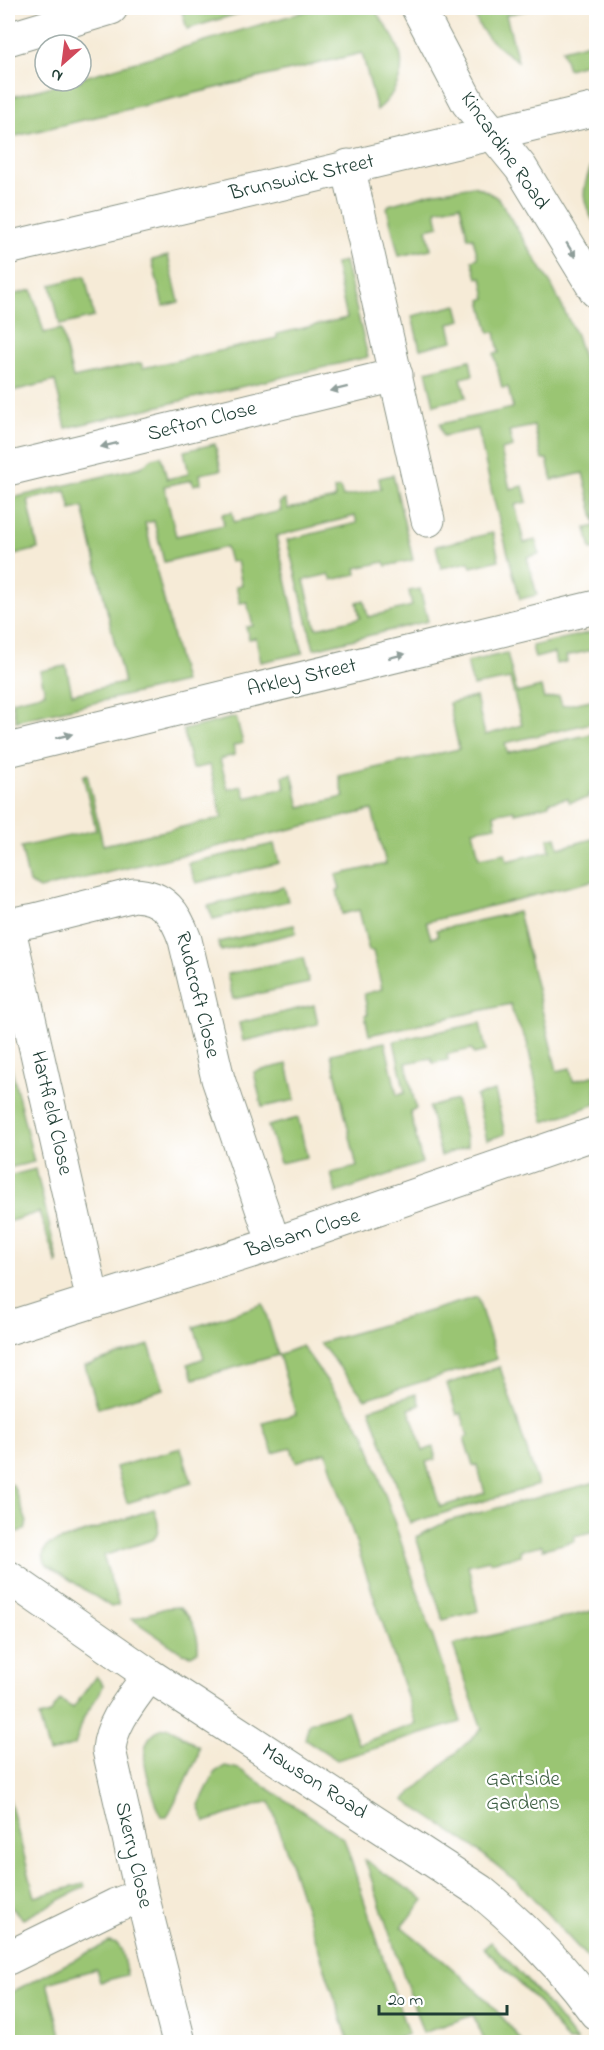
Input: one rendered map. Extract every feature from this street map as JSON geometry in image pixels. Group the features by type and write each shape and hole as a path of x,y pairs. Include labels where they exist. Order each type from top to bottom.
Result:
{"street":[{"path":"8,39 111,8"},
{"name":"Kincardine Road","path":"418,8 468,103 521,168 597,291"},
{"name":"Brunswick Street","path":"8,248 597,108"},
{"path":"348,166 428,520"},
{"name":"Sefton Close","path":"8,470 396,375"},
{"name":"Arkley Street","path":"8,750 597,607"},
{"name":"Rudcroft Close","path":"8,925 134,895 148,896 163,903 174,914 185,940 218,1079 274,1244"},
{"name":"Hartfield Close","path":"8,925 93,1301"},
{"name":"Balsam Close","path":"8,1328 274,1244 597,1133"},
{"name":"Mawson Road","path":"8,1577 149,1675 480,1891 516,1921 552,1957 597,2013"},
{"name":"Skerry Close","path":"149,1675 114,1728 109,1740 109,1750 179,2043"},
{"path":"8,1958 116,1905 142,1895"}],"green space":[{"path":"181,8 249,8 250,10 187,29"},
{"path":"316,8 373,8 397,44 402,63 397,84 391,95 377,110 362,53 8,138 8,98 33,91 93,93 93,74"},
{"path":"473,8 536,8 506,15 518,61 496,45 484,32 475,17"},
{"path":"596,41 596,61 568,69 562,50"},
{"path":"596,163 596,226 585,202 584,189 592,164"},
{"path":"473,186 498,198 552,286 576,335 596,399 596,526 583,473 552,480 547,459 542,459 534,426 509,431 513,447 501,450 510,489 523,486 527,502 515,505 524,543 536,540 539,554 527,557 537,595 520,599 478,429 443,436 440,424 513,408 508,387 502,388 494,354 499,353 495,332 489,332 481,300 486,298 482,277 477,278 472,260 478,258 473,238 468,238 460,205 436,210 439,226 427,229 431,249 399,256 387,208 389,205 431,193"},
{"path":"168,256 179,302 163,306 152,260"},
{"path":"345,261 368,357 66,428 55,381 8,392 8,296 32,290 44,333 61,329 73,378 141,363 143,368 277,338 277,334 347,318 335,264"},
{"path":"85,276 94,317 60,325 51,285"},
{"path":"457,305 461,320 449,324 453,341 420,349 412,316"},
{"path":"470,360 473,375 461,378 466,397 434,405 426,371"},
{"path":"215,444 221,470 200,474 201,483 193,485 192,480 164,486 176,536 224,525 222,514 232,512 234,522 281,511 279,502 285,500 288,509 335,499 334,489 340,488 343,497 381,489 379,478 393,475 413,560 386,566 384,562 356,568 357,574 332,580 329,574 304,580 316,628 360,618 357,602 364,600 368,617 412,606 409,591 420,589 428,621 314,649 287,540 357,523 355,516 276,536 303,653 261,662 256,638 249,639 246,627 253,626 247,602 240,603 236,586 242,585 237,561 230,562 226,547 164,562 154,521 145,523 184,682 16,721 12,701 45,693 40,671 66,666 72,694 124,683 83,507 71,510 66,491 28,500 38,549 14,555 8,532 8,499 141,467 153,458 161,456 167,479 189,474 184,451"},
{"path":"596,526 596,549 591,550 586,528"},
{"path":"493,533 499,560 471,567 469,562 441,568 436,546"},
{"path":"596,631 596,656 592,650 566,656 567,662 556,664 554,653 535,658 532,646"},
{"path":"507,653 517,693 541,687 544,699 559,696 562,706 596,699 596,722 505,743 507,753 596,733 596,792 588,794 588,798 569,802 568,798 515,813 514,810 494,814 496,826 473,830 479,858 505,853 507,861 550,851 548,839 556,837 559,848 596,838 596,880 426,922 431,938 438,936 436,930 518,912 557,1071 570,1068 573,1081 596,1075 596,1104 544,1122 527,1042 513,1015 511,1004 369,1035 364,994 382,989 373,951 369,951 359,910 342,914 337,890 340,889 336,875 386,864 372,810 39,889 29,883 21,847 96,830 83,776 87,774 103,845 222,818 210,765 192,769 183,730 236,717 243,743 233,746 235,755 220,759 228,789 242,786 246,798 285,788 283,776 292,774 300,807 344,797 339,776 459,749 449,703 476,697 485,735 522,725 510,679 473,686 467,662"},
{"path":"274,844 279,863 196,883 188,863"},
{"path":"284,887 288,901 213,919 208,906"},
{"path":"294,925 296,933 221,951 218,942"},
{"path":"303,958 309,983 233,999 227,974"},
{"path":"314,1005 318,1024 243,1041 239,1023"},
{"path":"480,1023 486,1051 474,1054 472,1049 447,1054 448,1060 433,1063 431,1058 406,1063 416,1109 410,1111 422,1163 336,1193 331,1173 357,1167 331,1054 385,1042 397,1095 405,1093 394,1041"},
{"path":"8,1053 34,1162 8,1168"},
{"path":"287,1064 295,1100 262,1107 254,1072"},
{"path":"495,1091 505,1134 487,1140 476,1096"},
{"path":"456,1100 468,1146 441,1156 429,1107"},
{"path":"298,1118 307,1157 280,1163 268,1126"},
{"path":"36,1169 57,1264 39,1212 8,1222 8,1176"},
{"path":"477,1297 497,1359 365,1399 320,1343"},
{"path":"263,1304 278,1355 302,1346 365,1434 461,1722 337,1760 305,1739 309,1723 347,1711 358,1744 416,1724 326,1452 296,1462 291,1448 273,1453 263,1423 296,1414 279,1355 194,1379 188,1364 204,1358 194,1327"},
{"path":"149,1345 164,1389 98,1408 85,1366"},
{"path":"500,1367 538,1485 410,1523 370,1409 416,1394 420,1405 409,1409 423,1451 433,1447 436,1459 426,1462 440,1507 485,1493 477,1465 473,1466 464,1438 468,1436 461,1413 457,1415 447,1384"},
{"path":"181,1448 192,1483 127,1503 116,1467"},
{"path":"596,1482 596,1533 595,1531 574,1536 575,1541 543,1549 542,1545 520,1550 521,1555 468,1565 478,1611 443,1620 416,1537 448,1521"},
{"path":"8,1483 13,1485 27,1522 25,1530 13,1533 8,1530"},
{"path":"154,1509 158,1528 154,1539 103,1556 119,1605 111,1607 46,1564 44,1555 48,1545"},
{"path":"178,1607 191,1620 196,1632 198,1651 191,1655 182,1653 132,1619 166,1608"},
{"name":"Gartside Gardens","path":"596,1610 596,1967 521,1885 471,1845 404,1800 482,1729 453,1645"},
{"path":"96,1676 103,1685 84,1717 75,1745 49,1753 39,1717 50,1714 60,1700 73,1708"},
{"path":"168,1727 199,1747 198,1757 167,1817 161,1817 148,1779 145,1752 148,1741 155,1732"},
{"path":"225,1766 239,1769 344,1839 408,2034 387,2042 349,2042 270,1801 205,1822 199,1805 215,1772"},
{"path":"8,1794 35,1897 84,1884 85,1887 23,1919 8,1904"},
{"path":"365,1860 424,1900 402,1927 481,1995 522,2042 485,2042 473,2015 423,2033"},
{"path":"109,1942 117,1944 121,1949 127,1975 100,1982 96,1969 47,1983 63,2042 19,2042 8,1994"},
{"path":"491,1942 542,1997 577,2042 568,2042 537,2001 484,1948"}]}
